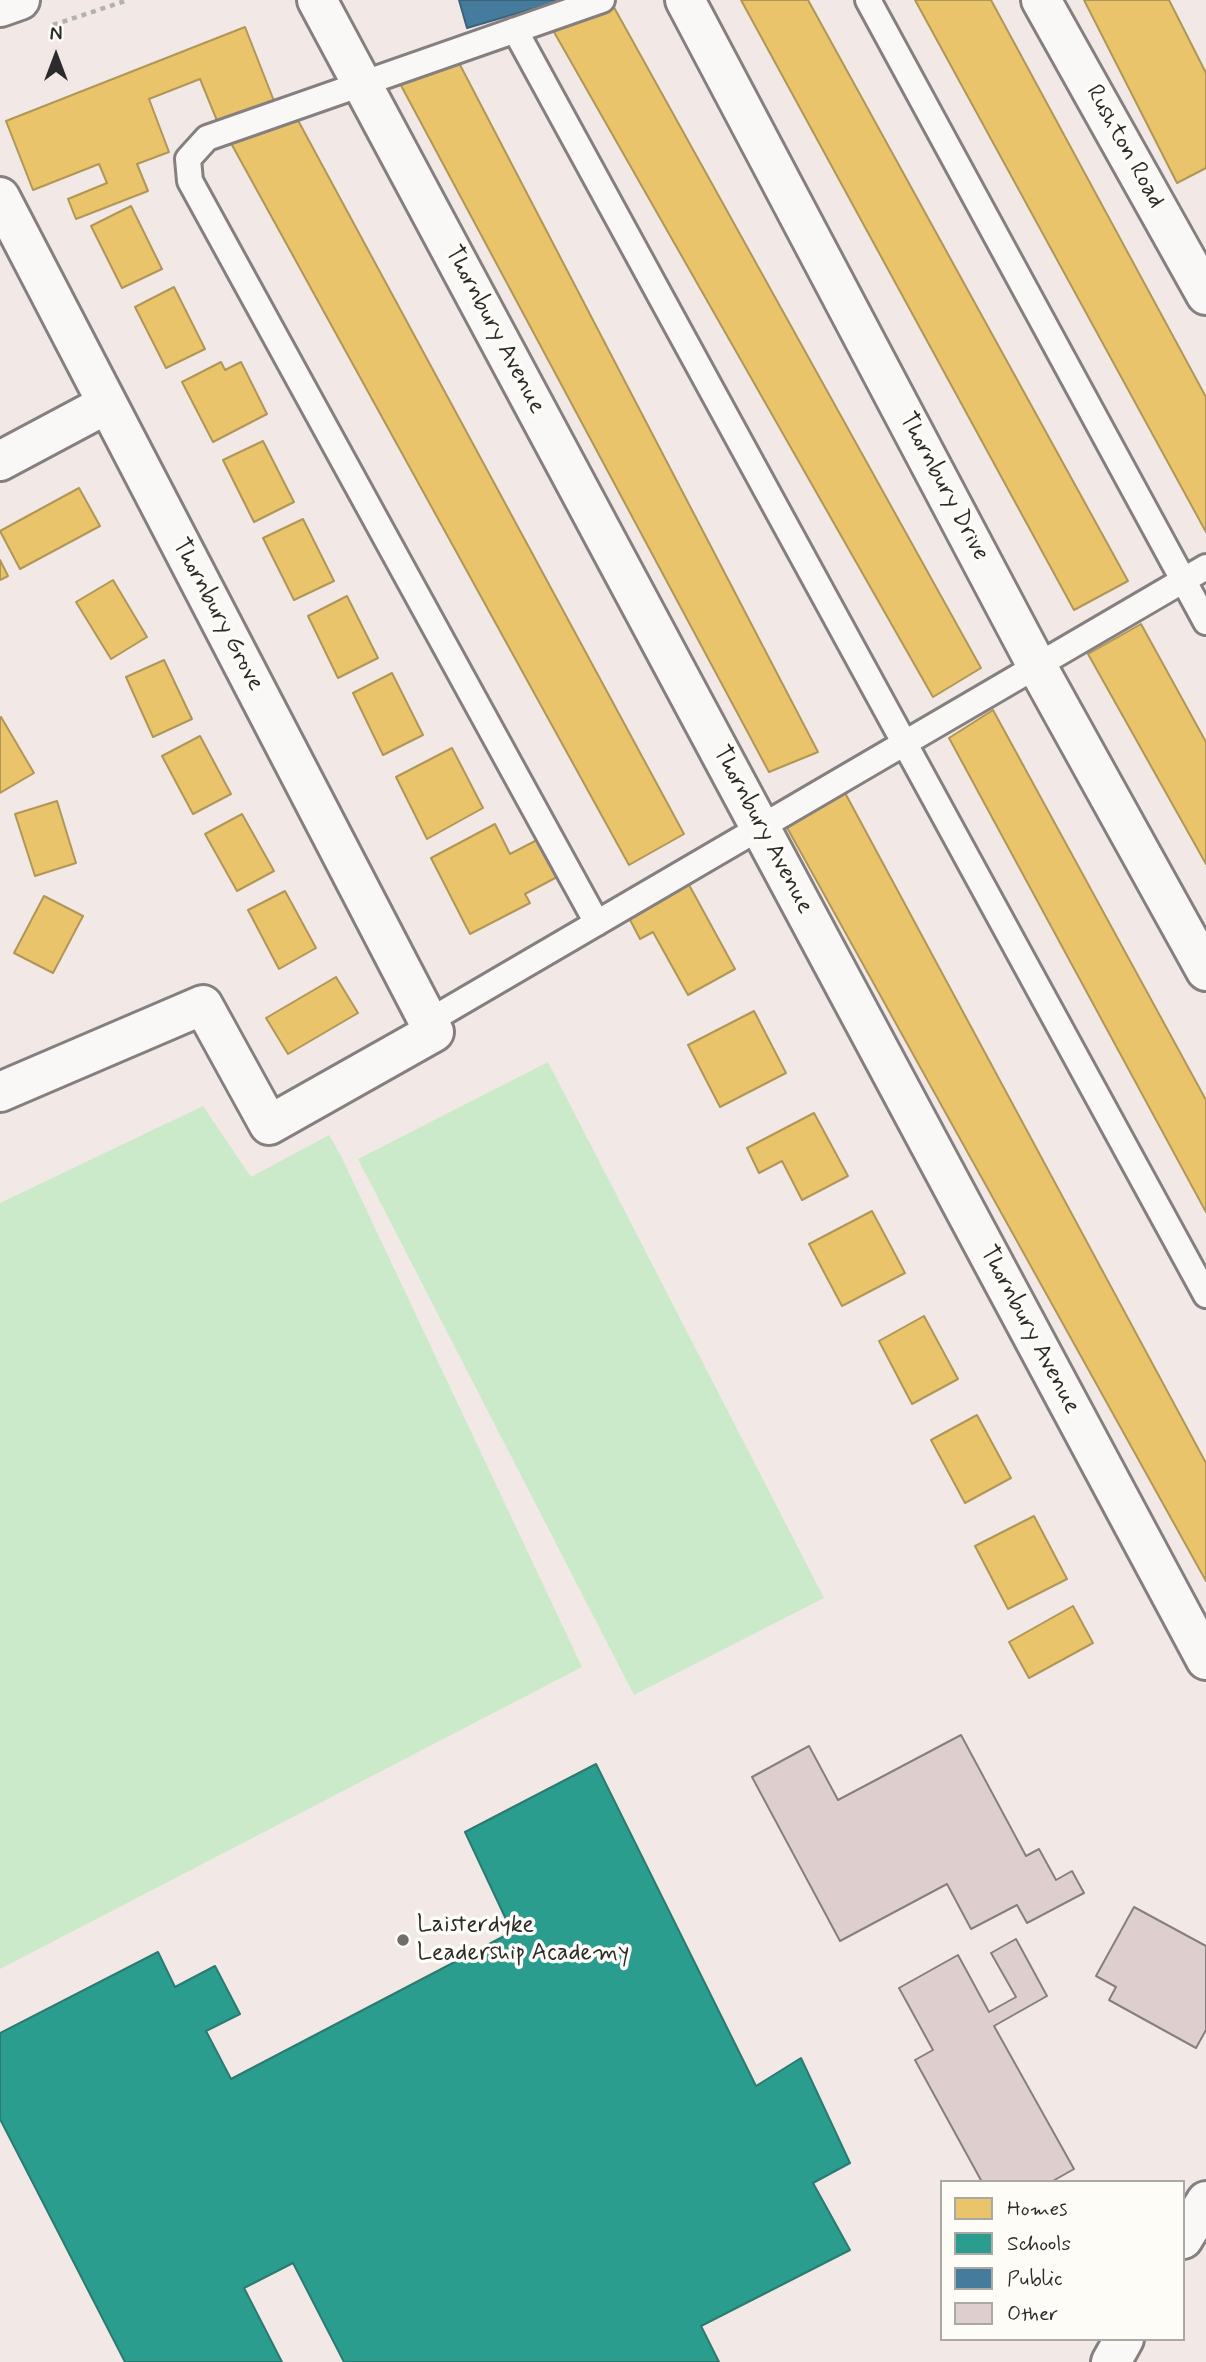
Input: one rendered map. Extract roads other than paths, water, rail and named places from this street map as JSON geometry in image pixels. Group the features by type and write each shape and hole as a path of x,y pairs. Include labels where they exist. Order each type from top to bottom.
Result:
{"main road":[{"path":"0,7 20,0"},
{"name":"Thornbury Avenue","path":"317,0 1206,1660"},
{"name":"Thornbury Drive","path":"685,0 1037,666 1206,971"},
{"name":"Rushton Road","path":"1041,0 1206,295"},
{"name":"Thornbury Grove","path":"0,197 432,1027"},
{"path":"0,461 107,404"},
{"path":"0,1092 203,1005 270,1125 432,1027"},
{"path":"1185,2236 1206,2201"},
{"path":"1111,2362 1123,2341"}],"lane":[{"path":"597,923 190,181 188,159 207,138 361,82 603,0"},
{"path":"867,0 1206,622"},
{"path":"515,30 1206,1295"},
{"path":"432,1027 597,923 1206,567"}],"place":[{"name":"Laisterdyke Leadership Academy","path":"403,1940"}]}
